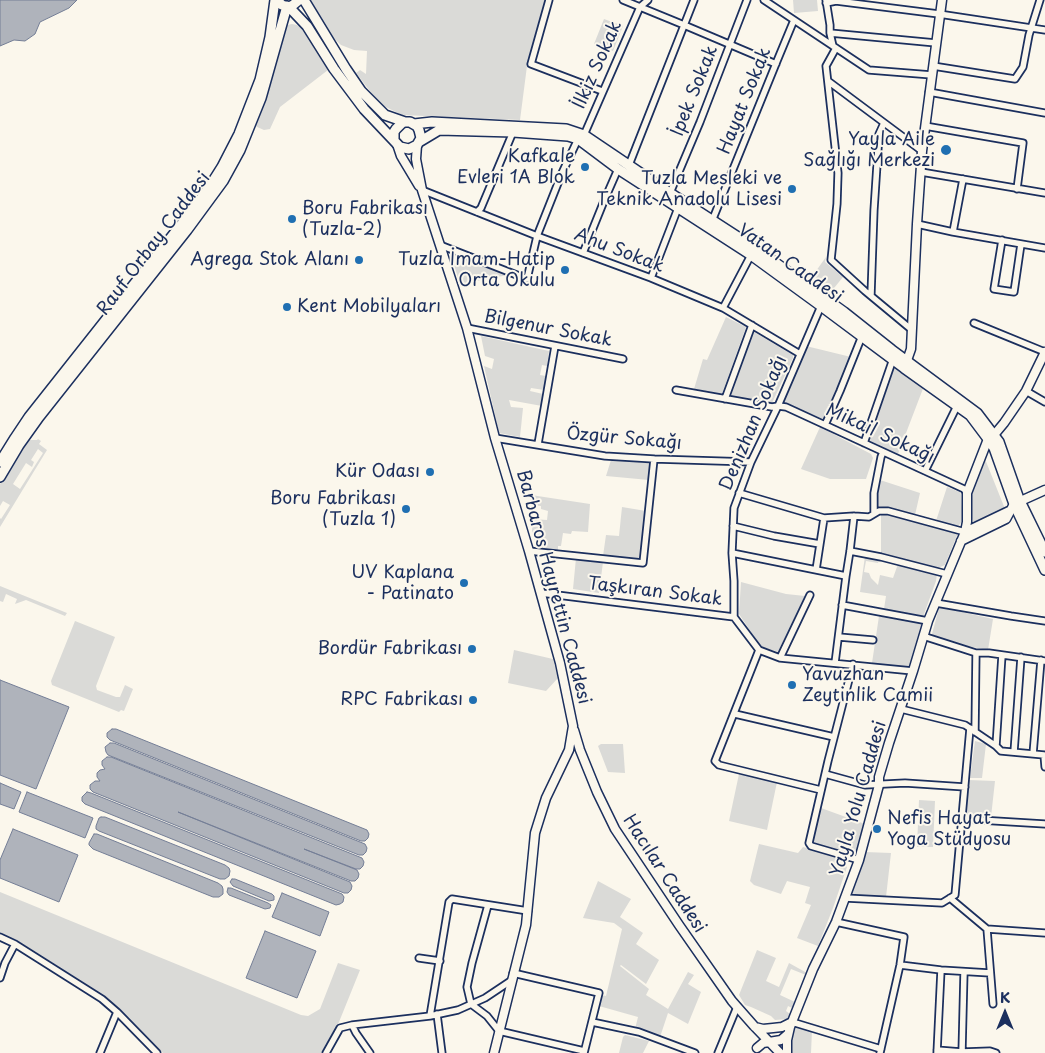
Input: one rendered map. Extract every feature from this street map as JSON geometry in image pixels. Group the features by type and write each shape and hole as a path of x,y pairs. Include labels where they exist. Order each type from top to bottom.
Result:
{"main road":[{"name":"Rauf Orbay Caddesi","path":"0,477 39,417 187,230 223,181 240,150 261,98 288,6 282,5 276,0"},
{"name":"Rauf Orbay Caddesi","path":"0,462 29,417 188,216 222,167 239,134 260,80 270,38 276,0"},
{"path":"299,0 293,5 288,6 305,24 334,69 364,109 400,147 409,149 418,143 420,138 419,130 410,123 385,115 361,91 304,0"},
{"path":"282,24 288,19 293,18 305,24"},
{"name":"Vatan Caddesi","path":"410,123 432,122 566,129 581,137 629,165 755,248 804,283 970,415 992,437"},
{"path":"396,142 394,136 396,129 402,123 410,123"},
{"name":"Vatan Caddesi","path":"418,143 439,130 513,132 581,137 618,169 751,255 893,359 906,365 977,413 992,437 994,448 1016,507 1045,570"},
{"name":"Vatan Caddesi","path":"1016,507 1040,535 1045,552"}],"street":[{"path":"549,0 531,64 602,91"},
{"path":"622,0 776,64"},
{"path":"640,7 648,0"},
{"path":"629,165 694,0"},
{"name":"İpek Sokak","path":"670,193 700,122 747,0"},
{"path":"764,0 869,70 932,75"},
{"path":"906,365 911,349 922,151 942,0"},
{"path":"933,66 1015,79 1023,67 1029,35 1040,0"},
{"path":"912,330 831,260 837,204 838,172 826,66 835,47 830,33 826,2 836,1 939,14 1045,30"},
{"name":"İlkiz Sokak","path":"440,244 527,280 537,236 562,173 581,137 640,7"},
{"name":"Hayat Sokak","path":"712,221 794,20"},
{"path":"830,33 936,43"},
{"path":"828,81 922,151"},
{"path":"930,92 1045,113"},
{"path":"871,295 878,134 884,123"},
{"path":"925,126 1023,143 1017,189"},
{"path":"477,212 481,208 513,132"},
{"path":"396,142 400,156 422,190"},
{"path":"418,143 416,159 422,190"},
{"path":"583,254 618,169"},
{"path":"921,172 1045,193"},
{"path":"953,232 963,179"},
{"name":"Ahu Sokak","path":"422,190 583,254 651,278 723,308 800,354"},
{"name":"Barbaros Hayrettin Caddesi","path":"422,190 467,328 495,438 560,663 573,726 569,750 546,798 535,833 526,926 494,1053"},
{"path":"651,278 678,208"},
{"path":"917,224 1045,248"},
{"path":"1002,240 994,289 1014,292 1021,244"},
{"path":"723,308 751,255"},
{"name":"Denizhan Sokağı","path":"734,617 732,553 734,508 751,462 778,406 821,306"},
{"path":"974,323 1045,352"},
{"path":"726,399 752,325"},
{"name":"Bilgenur Sokak","path":"467,328 623,359"},
{"path":"825,425 862,336"},
{"path":"538,444 554,346"},
{"name":"Yayla Yolu Caddesi","path":"787,1053 788,1034 792,1022 813,969 836,922 859,860 879,785 879,777 928,621 965,532 967,493 992,437 1026,391 1045,352"},
{"path":"864,443 893,359"},
{"name":"Mikail Sokağı","path":"676,390 772,407 786,406 964,489 967,493"},
{"path":"1026,391 1045,402"},
{"path":"925,471 957,406"},
{"name":"Özgür Sokağı","path":"495,438 605,456 751,462"},
{"path":"874,513 874,494 883,452"},
{"path":"529,551 643,563 654,459"},
{"path":"740,493 824,518 868,517 879,511 888,511 965,532 1016,507 1045,490"},
{"path":"961,540 1006,519 1016,507"},
{"path":"835,663 854,516"},
{"path":"816,570 824,518"},
{"path":"733,526 820,544"},
{"path":"850,551 881,556 947,574"},
{"path":"732,553 846,576"},
{"name":"Taşkıran Sokak","path":"541,593 734,617"},
{"path":"780,658 810,594"},
{"path":"936,603 1045,621"},
{"path":"842,606 928,621"},
{"path":"734,617 759,650 780,658 913,671"},
{"path":"924,636 976,653 989,653 1043,661 1033,754"},
{"path":"839,637 873,640"},
{"path":"759,650 716,761 718,765 821,790"},
{"path":"845,898 942,903 955,895 965,787 973,730 976,653"},
{"path":"996,746 1002,655"},
{"path":"1014,752 1021,657"},
{"path":"853,664 809,843 811,846 859,860"},
{"path":"900,709 965,725 1001,751 1044,755 1045,767"},
{"path":"735,714 834,738"},
{"name":"Hacılar Caddesi","path":"573,726 593,783 615,829 679,925 737,1006 755,1028 774,1046"},
{"path":"825,774 865,785 905,783 965,787"},
{"path":"963,819 1045,824"},
{"path":"950,898 987,929 1045,933"},
{"path":"442,1053 433,1015 449,902 452,899 528,911"},
{"path":"326,1053 340,1028 352,1024 433,1015 458,1010 471,1004 485,998 513,977 599,992 584,1052 499,1031 487,1016 471,1004 467,988 488,904"},
{"path":"756,1050 759,1040 755,1028 769,1029 792,1022 880,1051 900,965 904,937 836,922"},
{"path":"987,929 993,1004"},
{"path":"0,937 15,944 102,999 157,1053"},
{"path":"0,978 15,944"},
{"path":"419,958 440,961"},
{"path":"900,965 990,973"},
{"path":"941,970 937,1052 987,1050 996,1053"},
{"path":"962,1052 964,972"},
{"path":"718,1053 737,1006"},
{"path":"100,1053 117,1012"},
{"path":"592,1022 639,1032 695,1053"},
{"path":"352,1024 370,1053"},
{"path":"774,1046 774,1034 782,1026"},
{"path":"774,1046 788,1034"},
{"path":"756,1050 763,1043 774,1046"}],"shaded area":[{"path":"0,0 77,0 69,8 40,22 35,34 25,41 14,40 0,46"},
{"path":"309,0 546,0 527,66 520,120 402,115 380,104 356,73 360,70 366,74 367,51 354,50 341,45 327,32"},
{"path":"793,0 817,0 818,11 794,13"},
{"path":"604,19 623,26 613,51 594,44"},
{"path":"292,24 300,27 328,70 280,107 270,129 264,130 255,126 274,72 284,29 287,25"},
{"path":"450,252 508,275 460,284"},
{"path":"826,257 825,262 843,277 830,293 811,278"},
{"path":"726,317 746,327 722,394 694,389 703,359 707,360"},
{"path":"754,332 793,355 772,403 731,396 752,333"},
{"path":"481,336 549,351 547,366 542,365 540,375 546,376 544,390 531,388 530,391 543,394 542,406 509,400 511,407 523,408 520,437 499,433 484,366 492,369 494,359 485,356"},
{"path":"806,346 851,357 823,419 782,402"},
{"path":"895,365 924,386 898,454 868,440"},
{"path":"820,427 871,454 873,458 866,479 830,479 801,469"},
{"path":"29,440 41,441 39,444 47,450 0,527 0,518 10,505 3,501 0,506 0,484 27,442","holes":["38,449 43,453 20,489 13,484 26,463 32,467 34,462 31,460"]},
{"path":"985,459 1005,509 974,523 971,516 971,495"},
{"path":"611,460 650,463 649,480 606,476"},
{"path":"880,480 920,493 915,515 877,506 877,492"},
{"path":"947,487 960,492 961,495 963,521 958,526 936,521"},
{"path":"531,495 590,504 588,532 572,531 571,534 563,533 561,546 558,546 558,551 537,548 532,531 533,519 547,520 548,511 541,509 541,506 530,505"},
{"path":"622,507 646,511 641,560 603,556 606,535 619,536"},
{"path":"881,514 889,514 958,533 945,565 938,568 881,553"},
{"path":"865,556 879,560 878,563 866,561 864,572 869,573 878,585 880,575 893,578 898,564 937,574 923,617 884,609 886,596 860,592"},
{"path":"576,558 603,562 599,593 573,589"},
{"path":"741,582 786,594 805,596 778,652 761,647 739,614"},
{"path":"0,586 67,613 65,616 26,600 15,604 17,599 6,594 3,602 0,601"},
{"path":"941,606 993,619 988,650 934,637 932,634"},
{"path":"879,616 921,623 922,627 911,666 908,668 872,663"},
{"path":"75,621 115,637 96,686 97,690 116,697 120,697 125,685 133,689 124,711 121,710 119,712 52,685 51,681"},
{"path":"514,650 553,659 558,678 546,691 508,683"},
{"path":"0,680 69,707 36,789 0,775"},
{"path":"112,729 367,830 368,838 365,841 361,841 110,740 107,737 107,733"},
{"path":"975,741 986,744 982,778 970,778"},
{"path":"110,743 365,844 366,852 363,855 359,855 108,755 105,747"},
{"path":"601,744 623,744 625,773 608,772 598,746"},
{"path":"107,757 362,858 363,866 360,869 356,869 304,849 357,870 358,878 355,881 351,881 178,812 350,882 351,890 348,893 344,893 93,792 90,789 90,785 95,781 100,781 97,773 105,769 102,761"},
{"path":"739,774 777,782 767,830 729,821"},
{"path":"968,780 995,781 991,817 967,816"},
{"path":"0,783 21,792 14,809 0,804"},
{"path":"27,792 93,818 85,838 19,812"},
{"path":"87,792 342,894 344,897 343,902 336,905 85,804 82,801 82,797"},
{"path":"919,800 935,801 933,847 917,847"},
{"path":"821,808 865,824 859,846 849,855 814,844 812,840"},
{"path":"101,817 225,865 229,868 229,876 225,879 220,879 99,831 96,829 96,826"},
{"path":"13,829 78,855 59,902 0,878 0,860"},
{"path":"94,834 218,883 222,886 223,894 219,897 213,897 93,849 89,843"},
{"path":"759,844 798,853 803,847 842,858 847,867 818,946 797,938 811,905 805,903 810,887 787,881 781,894 754,885 750,881"},
{"path":"865,852 891,853 886,897 852,893"},
{"path":"232,879 272,894 274,900 269,901 233,886 230,882"},
{"path":"598,881 631,899 620,917 643,933 636,944 659,960 646,984 620,966 649,989 646,995 668,1009 688,972 694,975 688,984 701,992 688,1024 668,1013 660,1037 635,1029 638,1017 599,1006 602,995 606,996 622,929 614,923 583,918"},
{"path":"228,888 268,903 271,905 270,908 265,909 229,895 227,892"},
{"path":"0,892 301,1015 308,1016 320,1009 338,963 360,970 339,1022 321,1053 163,1053 123,1012 103,995 18,941 0,933"},
{"path":"282,893 329,912 320,936 272,917"},
{"path":"265,931 316,951 297,998 246,978"},
{"path":"757,950 776,958 766,981 779,987 789,963 807,973 806,975 791,969 780,995 795,1002 792,1008 788,1006 786,1011 790,1014 788,1019 775,1020 771,1016 745,1005 739,995"},
{"path":"797,1026 812,1030 811,1053 790,1053 794,1030"},
{"path":"625,1035 649,1041 643,1053 619,1053"}],"place":[{"name":"Yayla Aile Sağlığı Merkezi","path":"946,150"},
{"name":"Kafkale Evleri 1A Blok","path":"585,167"},
{"name":"Tuzla Mesleki ve Teknik Anadolu Lisesi","path":"792,189"},
{"name":"Boru Fabrikası (Tuzla-2)","path":"292,219"},
{"name":"Agrega Stok Alanı","path":"359,260"},
{"name":"Tuzla İmam-Hatip Orta Okulu","path":"565,270"},
{"name":"Kent Mobilyaları","path":"287,307"},
{"name":"Kür Odası","path":"430,472"},
{"name":"Boru Fabrikası (Tuzla 1)","path":"406,509"},
{"name":"UV Kaplana - Patinato","path":"464,583"},
{"name":"Bordür Fabrikası","path":"472,649"},
{"name":"Yavuzhan Zeytinlik Camii","path":"792,685"},
{"name":"RPC Fabrikası","path":"473,700"},
{"name":"Nefis Hayat Yoga Stüdyosu","path":"877,829"}]}
